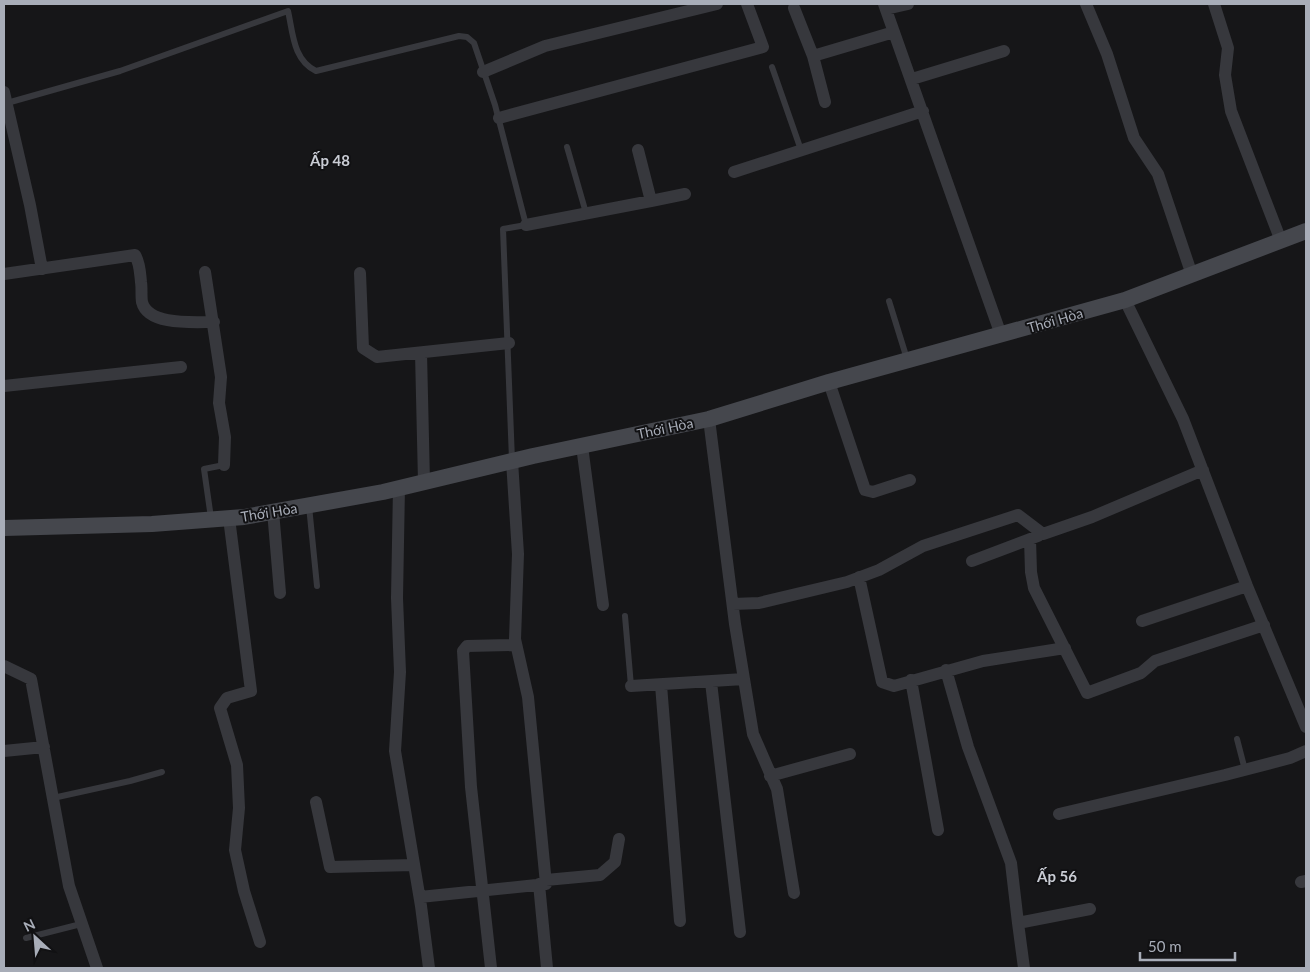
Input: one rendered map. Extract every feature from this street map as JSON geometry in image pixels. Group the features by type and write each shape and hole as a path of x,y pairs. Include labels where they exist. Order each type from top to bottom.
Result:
{"street":[{"path":"483,72 545,46 717,4"},
{"path":"499,118 763,47 748,4"},
{"path":"908,4 886,7 1000,335"},
{"path":"1086,4 1107,54 1134,138 1158,174 1192,275"},
{"path":"1214,4 1228,48 1225,75 1230,111 1281,241"},
{"path":"794,8 813,56 825,102"},
{"path":"813,56 894,32"},
{"path":"912,79 1004,51"},
{"path":"5,98 30,205 42,269"},
{"path":"734,172 923,111"},
{"path":"638,150 651,202"},
{"path":"526,225 685,194"},
{"name":"Thới Hòa","path":"4,528 152,524 229,518 273,512 399,488 512,461 709,419 829,382 1125,300 1306,231"},
{"path":"4,274 135,255 140,268 142,301 149,313 180,322 214,322"},
{"path":"205,272 214,322 220,377 219,403 225,437 224,465"},
{"path":"360,273 363,348 377,357 509,343"},
{"path":"1125,300 1183,419 1247,586 1306,727"},
{"path":"421,353 424,482"},
{"path":"4,386 181,367"},
{"path":"829,382 865,490 873,492 910,480"},
{"path":"709,419 752,734 777,788 794,893"},
{"path":"582,446 603,605"},
{"path":"512,461 518,554 516,645 528,697 547,968"},
{"path":"972,561 1092,517 1203,470"},
{"path":"399,488 397,598 400,672 395,751 430,968"},
{"path":"273,512 280,594"},
{"path":"733,604 759,603 803,594 859,577 880,570 923,546 1018,515 1043,534"},
{"path":"229,518 251,691 227,698 220,708 237,765 239,808 235,850 244,891 260,942"},
{"path":"1030,539 1031,572 1034,588 1088,693 1141,673 1155,661 1264,625"},
{"path":"859,577 882,682 894,686 946,670 1026,653 1065,648"},
{"path":"1142,621 1247,586"},
{"path":"491,968 471,787 463,650 467,646 516,645"},
{"path":"4,666 31,679 70,886 80,924 97,968"},
{"path":"946,670 968,747 1008,854 1014,880 1024,968"},
{"path":"631,686 744,679"},
{"path":"911,680 938,830"},
{"path":"711,682 740,932"},
{"path":"661,685 680,921"},
{"path":"4,751 44,747"},
{"path":"1059,814 1245,770 1290,758 1306,751"},
{"path":"770,776 850,754"},
{"path":"316,802 330,867 414,865"},
{"path":"420,897 600,875 615,862 619,839"},
{"path":"1018,923 1090,909"}],"lane":[{"path":"5,98 120,71 217,34 288,11 299,58 306,66 316,71 459,36 467,37 474,43 499,118 526,225 504,229 512,461"},
{"path":"772,67 801,150"},
{"path":"567,147 586,213"},
{"path":"890,302 908,361"},
{"path":"211,519 204,469 224,465"},
{"path":"309,506 317,586"},
{"path":"625,616 631,686"},
{"path":"1237,739 1245,770"},
{"path":"53,798 162,772"},
{"path":"26,938 80,924"}],"district":[{"name":"Ấp 48","path":"330,160"},
{"name":"Ấp 56","path":"1057,876"}]}
